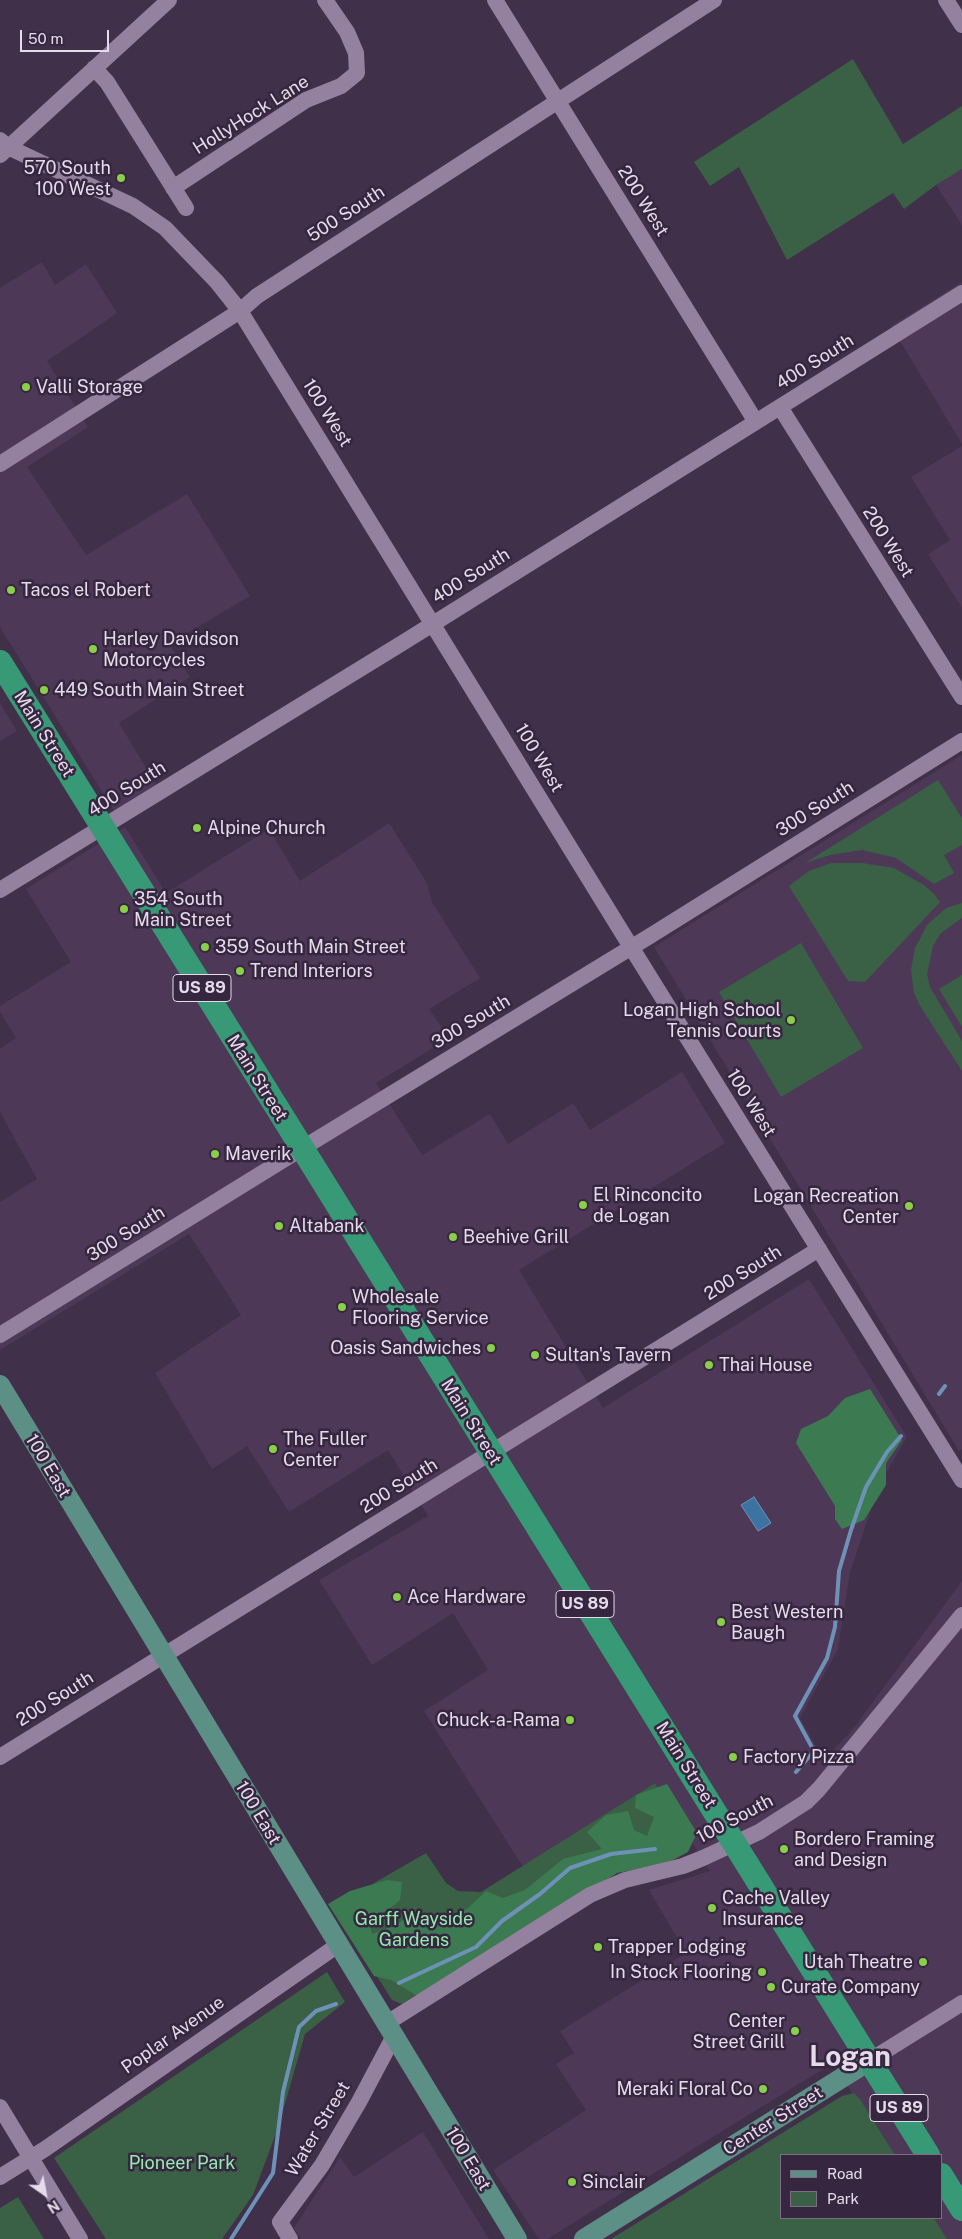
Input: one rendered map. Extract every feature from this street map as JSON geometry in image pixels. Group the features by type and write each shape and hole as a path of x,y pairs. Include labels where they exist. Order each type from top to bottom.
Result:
{"highway":[{"name":"Main Street","path":"0,662 927,2154"},
{"path":"942,2177 962,2209"}],"main road":[{"name":"100 East","path":"0,1385 517,2239"},
{"name":"Center Street","path":"584,2239 869,2060"}],"street":[{"path":"3,147 94,68 168,0"},
{"name":"HollyHock Lane","path":"173,188 306,100 341,86 357,73 356,53 347,32 325,0"},
{"name":"200 West","path":"495,0 756,422"},
{"name":"500 South","path":"0,464 240,311 256,296 714,0"},
{"path":"946,0 962,25"},
{"path":"94,68 107,82 186,208"},
{"name":"100 West","path":"3,147 133,206 165,228 217,282 240,311 631,947 962,1480"},
{"name":"400 South","path":"0,890 433,624 962,293"},
{"name":"200 West","path":"780,407 962,697"},
{"name":"300 South","path":"0,1335 962,741"},
{"name":"200 South","path":"0,1757 819,1249"},
{"name":"100 South","path":"387,2023 590,1895 625,1880 683,1866 735,1844 759,1832 806,1802 819,1789 962,1615"},
{"name":"Poplar Avenue","path":"31,2158 341,1949"},
{"name":"Center Street","path":"869,2060 962,2003"},
{"name":"Water Street","path":"290,2239 280,2222 322,2165 359,2102 387,2023"},
{"path":"0,2107 80,2239"},
{"path":"0,2177 31,2158"}],"shaded area":[{"path":"962,169 962,225 936,185"},
{"path":"42,262 55,285 86,264 117,313 47,361 88,427 27,467 86,555 187,494 250,596 169,644 190,677 119,723 157,786 114,811 0,627 0,288"},
{"path":"962,282 962,444 891,326"},
{"path":"962,446 962,608 928,554 950,540 911,477"},
{"path":"0,703 17,731 0,741"},
{"path":"962,755 962,1449 959,1451 654,947"},
{"path":"389,823 427,883 432,902 480,978 429,1009 449,1038 376,1083 422,1155 490,1114 508,1144 573,1103 590,1130 682,1072 725,1143 519,1270 603,1408 809,1279 907,1437 879,1485 850,1572 838,1649 800,1718 824,1760 853,1729 962,1581 962,2239 947,2239 935,2219 942,2219 942,2154 894,2154 860,2099 852,2093 833,2063 547,2239 539,2239 493,2170 586,2110 556,2064 574,2053 560,2031 686,1953 649,1890 710,1871 655,1783 523,1867 424,1711 488,1670 453,1613 372,1665 319,1580 428,1516 388,1450 289,1512 247,1446 212,1469 155,1373 241,1315 189,1234 0,1350 0,1202 37,1179 0,1112 0,1049 16,1038 0,1012 0,1006 71,962 26,889 125,827 166,893 269,829 300,881"},
{"path":"423,2132 489,2239 301,2239 294,2228 340,2157 354,2177"}],"green space":[{"path":"853,59 903,144 962,106 962,169 936,185 904,209 893,193 787,260 739,167 710,186 694,162"},
{"path":"938,780 962,818 962,845 944,855 954,873 934,884 896,858 862,850 830,855 805,863"},
{"path":"831,863 862,863 894,868 924,885 940,902 865,982 848,981 789,886 809,871"},
{"path":"962,903 962,918 941,933 933,946 927,974 930,987 962,1041 962,1071 920,1006 914,993 911,970 915,948 927,925 946,908"},
{"name":"Logan High School Tennis Courts","path":"801,943 863,1048 781,1097 719,992"},
{"path":"962,975 962,1027 939,989"},
{"path":"870,1389 902,1440 886,1463 886,1485 864,1520 842,1529 835,1519 835,1506 796,1443 801,1429 828,1416 845,1398"},
{"name":"Garff Wayside Gardens","path":"655,1783 688,1839 611,1869 402,2004 392,2000 361,1951 369,1898 374,1883 426,1853 446,1883 458,1891 481,1892"},
{"name":"Garff Wayside Gardens","path":"667,1784 697,1833 688,1852 665,1864 617,1873 483,1959 419,1997 391,1980 374,1976 328,1904 350,1891 387,1880 402,1882 400,1900 370,1925 372,1934 391,1927 413,1914 444,1920 467,1909 486,1891 503,1898 525,1890 563,1859 602,1849 587,1832 606,1815 628,1811 634,1830 647,1836 654,1817 635,1808 636,1795"},
{"name":"Pioneer Park","path":"327,1972 345,2002 305,2034 278,2128 253,2195 222,2239 106,2239 54,2158"},
{"path":"854,2093 860,2099 894,2154 780,2154 780,2219 935,2219 947,2239 611,2239 842,2096"},
{"path":"18,2197 44,2239 0,2239 0,2208"}],"water":[{"path":"754,1497 771,1523 758,1531 741,1505"}],"waterway":[{"path":"939,1394 945,1386"},
{"path":"796,1772 814,1751 795,1716 827,1658 835,1627 839,1571 851,1530 866,1487 887,1452 901,1436"},
{"path":"399,1983 476,1947 502,1921 540,1894 570,1868 611,1854 655,1849"},
{"path":"231,2239 273,2173 283,2092 299,2027 316,2011 336,2004"}],"place":[{"name":"570 South 100 West","path":"121,178"},
{"name":"Valli Storage","path":"26,387"},
{"name":"Tacos el Robert","path":"11,590"},
{"name":"Harley Davidson Motorcycles","path":"93,649"},
{"name":"449 South Main Street","path":"44,690"},
{"name":"Alpine Church","path":"197,828"},
{"name":"354 South Main Street","path":"124,909"},
{"name":"359 South Main Street","path":"205,947"},
{"name":"Trend Interiors","path":"240,971"},
{"name":"Logan High School Tennis Courts","path":"791,1020"},
{"name":"Maverik","path":"215,1154"},
{"name":"El Rinconcito de Logan","path":"583,1205"},
{"name":"Logan Recreation Center","path":"909,1206"},
{"name":"Altabank","path":"279,1226"},
{"name":"Beehive Grill","path":"453,1237"},
{"name":"Wholesale Flooring Service","path":"342,1307"},
{"name":"Oasis Sandwiches","path":"491,1348"},
{"name":"Sultan's Tavern","path":"535,1355"},
{"name":"Thai House","path":"709,1365"},
{"name":"The Fuller Center","path":"273,1449"},
{"name":"Ace Hardware","path":"397,1597"},
{"name":"Best Western Baugh","path":"721,1622"},
{"name":"Chuck-a-Rama","path":"570,1720"},
{"name":"Factory Pizza","path":"733,1757"},
{"name":"Bordero Framing and Design","path":"784,1849"},
{"name":"Cache Valley Insurance","path":"712,1908"},
{"name":"Trapper Lodging","path":"598,1947"},
{"name":"Utah Theatre","path":"923,1962"},
{"name":"In Stock Flooring","path":"762,1972"},
{"name":"Curate Company","path":"771,1987"},
{"name":"Center Street Grill","path":"795,2031"},
{"name":"Meraki Floral Co","path":"763,2089"},
{"name":"Sinclair","path":"572,2182"}],"district":[{"name":"Logan","path":"850,2057"}]}
